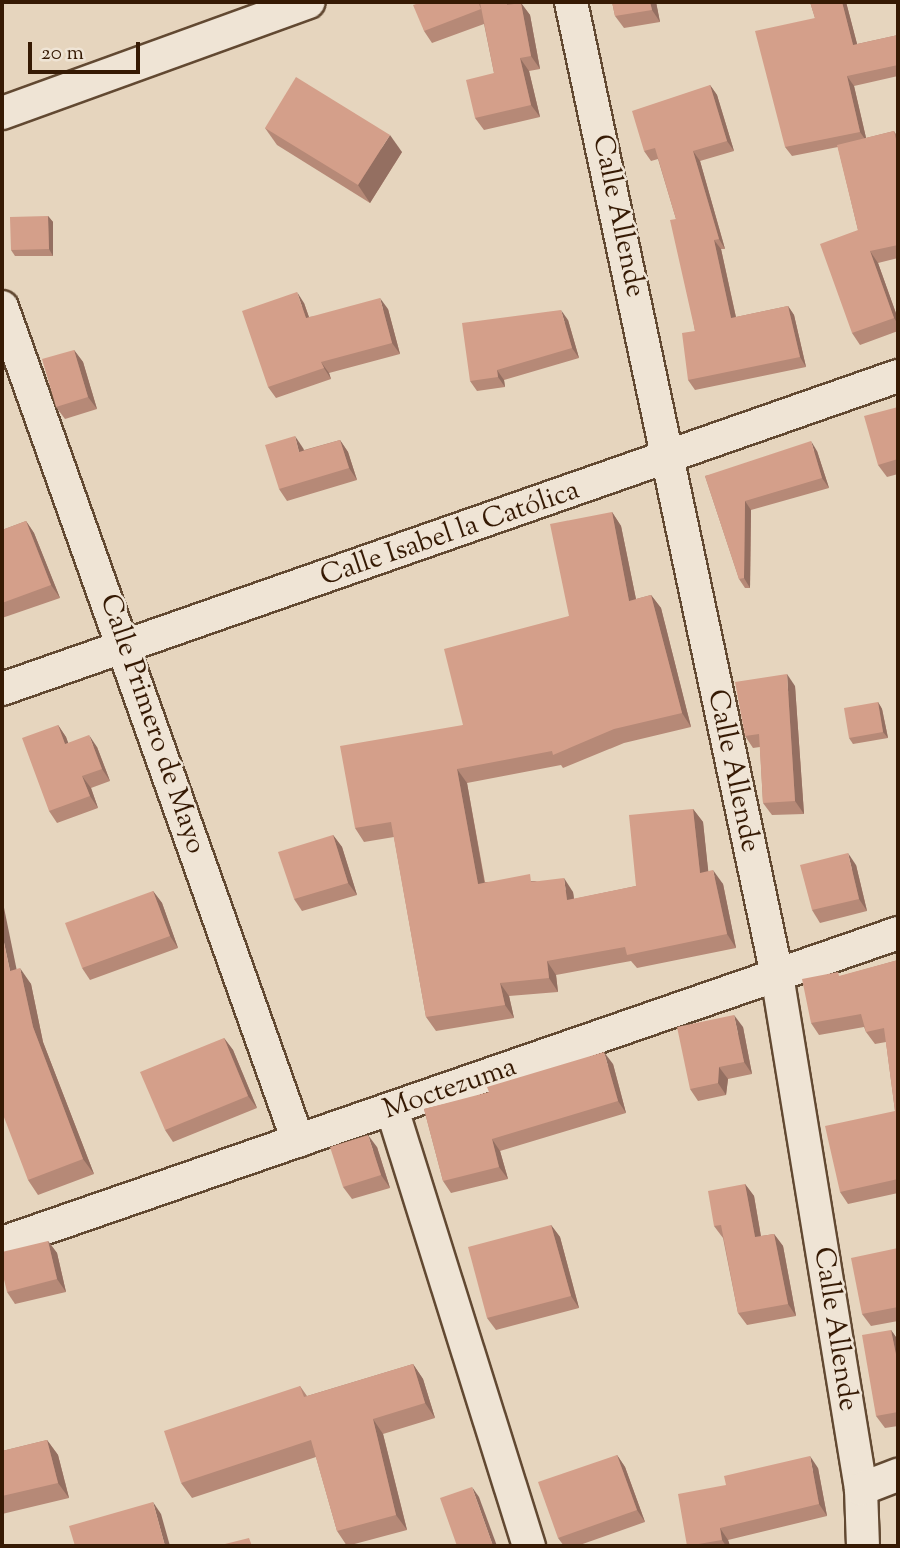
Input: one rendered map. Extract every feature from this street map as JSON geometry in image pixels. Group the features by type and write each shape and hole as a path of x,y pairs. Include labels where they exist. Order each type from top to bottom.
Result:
{"street":[{"path":"2,113 238,13 309,2"},
{"name":"Calle Allende","path":"571,2 618,206 666,458 777,975 861,1489 863,1546"},
{"name":"Calle Primero de Mayo","path":"2,307 126,647 298,1141"},
{"name":"Calle Isabel la Católica","path":"2,690 898,376"},
{"name":"Moctezuma","path":"2,1243 898,933"},
{"path":"392,1109 528,1546"},
{"path":"861,1489 898,1475"}],"building":[{"path":"422,2 478,2 481,9 424,31 413,5"},
{"path":"480,2 507,2 507,5 521,3 531,56 520,58 531,105 475,118 466,80 494,73"},
{"path":"612,2 650,2 652,10 615,16"},
{"path":"810,2 842,2 853,45 898,35 898,65 847,76 860,132 785,147 755,31 815,18"},
{"path":"296,77 390,135 358,185 265,128"},
{"path":"710,85 727,141 693,151 719,239 714,240 731,318 788,306 800,357 688,380 682,333 695,331 670,220 676,219 655,148 644,151 632,111"},
{"path":"894,131 898,147 898,245 870,251 894,318 852,333 820,244 858,230 837,145"},
{"path":"48,216 49,249 11,250 10,217"},
{"path":"297,292 306,318 380,298 392,343 321,362 324,368 268,387 242,311"},
{"path":"561,310 572,348 497,370 498,377 470,381 462,323"},
{"path":"74,350 88,397 56,407 42,359"},
{"path":"898,407 898,459 878,465 864,416"},
{"path":"295,436 299,452 340,440 349,468 279,489 265,445"},
{"path":"811,441 822,478 745,501 744,578 739,579 705,476"},
{"path":"612,512 629,601 651,595 682,713 614,729 553,755 552,751 457,769 478,884 530,874 531,882 564,878 567,900 636,886 629,815 693,809 700,873 713,870 727,934 627,955 625,947 547,961 549,978 500,983 505,1005 426,1017 391,822 355,828 340,746 463,725 444,649 569,616 550,524"},
{"path":"26,521 51,585 2,603 2,530"},
{"path":"787,674 795,801 763,803 759,734 745,736 735,682"},
{"path":"878,702 883,732 849,738 844,708"},
{"path":"58,725 65,744 89,735 102,769 82,776 90,796 49,811 22,738"},
{"path":"333,835 348,883 294,899 278,852"},
{"path":"848,853 859,899 812,910 800,865"},
{"path":"153,891 170,936 82,968 65,923"},
{"path":"2,933 10,971 20,968 33,1027 83,1159 28,1180 2,1112"},
{"path":"898,960 898,1179 840,1192 825,1126 895,1111 884,1028 866,1032 861,1014 811,1023 802,979 838,972 839,976"},
{"path":"734,1015 744,1062 719,1067 718,1083 690,1089 677,1027"},
{"path":"224,1038 248,1096 165,1130 140,1072"},
{"path":"604,1052 618,1101 492,1139 499,1167 443,1181 424,1109 489,1092 487,1087"},
{"path":"368,1135 381,1175 343,1187 330,1147"},
{"path":"745,1184 755,1237 774,1234 788,1304 738,1313 721,1225 714,1226 708,1191"},
{"path":"551,1225 571,1296 487,1318 468,1247"},
{"path":"48,1241 57,1279 7,1292 2,1271 2,1252"},
{"path":"898,1248 898,1307 862,1314 851,1258"},
{"path":"891,1330 898,1364 898,1412 876,1416 862,1335"},
{"path":"413,1364 425,1403 373,1419 396,1515 337,1531 311,1440 181,1483 164,1431 300,1386 304,1397"},
{"path":"47,1440 58,1483 2,1496 2,1451"},
{"path":"617,1455 637,1510 558,1538 538,1482"},
{"path":"810,1456 819,1504 720,1528 722,1540 687,1546 678,1494 726,1485 724,1476"},
{"path":"472,1487 493,1546 457,1546 440,1498"},
{"path":"153,1502 165,1546 75,1546 69,1526"},
{"path":"249,1538 252,1546 217,1546"}]}
